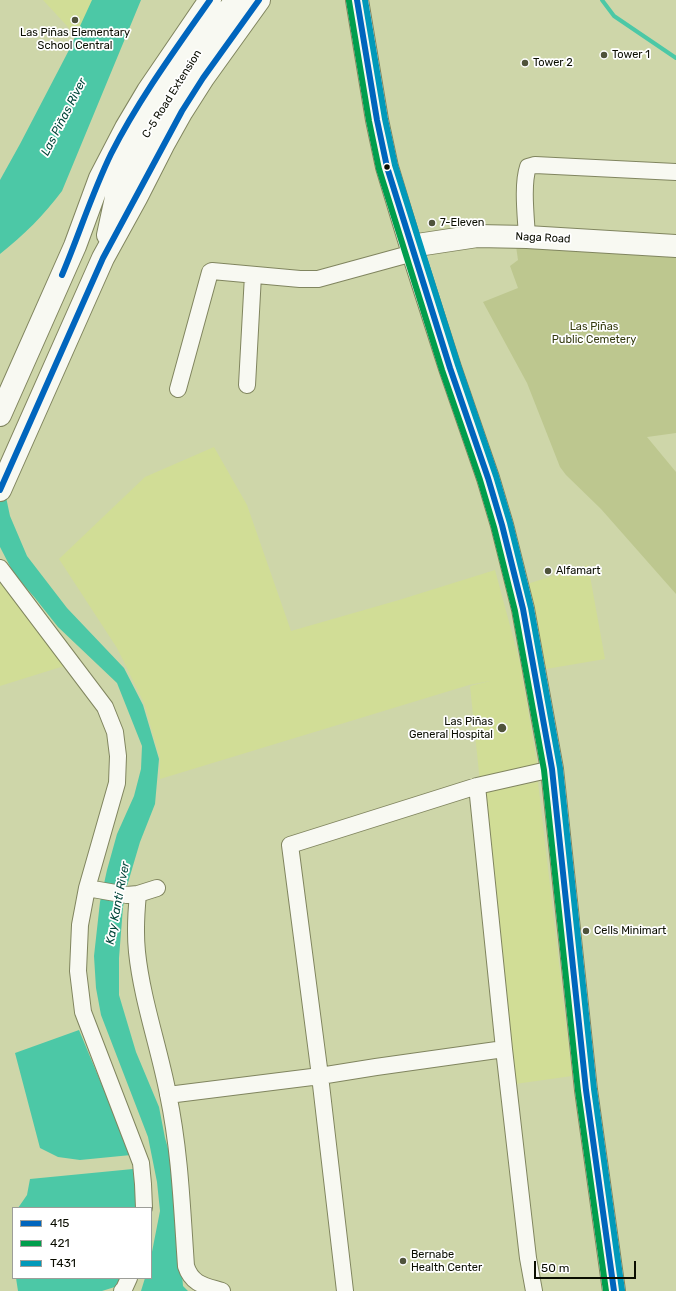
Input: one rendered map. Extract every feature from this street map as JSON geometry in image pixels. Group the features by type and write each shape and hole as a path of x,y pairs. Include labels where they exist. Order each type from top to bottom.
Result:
{"main road":[{"name":"C-5 Road Extension","path":"0,415 75,246 100,178 148,90 210,0"},
{"name":"C-5 Road Extension","path":"75,246 117,193 150,125 188,65 236,0"},
{"name":"C-5 Road Extension","path":"0,490 103,258 182,111 203,78 259,0"},
{"path":"358,0 377,120 388,167 412,250 450,368 488,478 502,525 523,609 552,769 586,1090 614,1291"},
{"name":"C-5 Road Extension","path":"103,258 117,193"},
{"name":"Naga Road","path":"412,250 477,236 527,237 676,246"}],"street":[{"path":"527,237 525,174 528,167 535,165 676,172"},
{"path":"178,389 210,272 318,279 412,250"},
{"path":"247,385 253,275"},
{"path":"0,568 105,707 115,732 118,756 117,783 91,888 80,924 78,972 83,1012 141,1164 144,1207"},
{"path":"345,1291 320,1076 290,845 477,786 552,769"},
{"path":"477,786 504,1049 528,1258 534,1291"},
{"path":"91,888 132,895 157,888"},
{"path":"132,895 137,952 168,1095 179,1166 186,1266 188,1274 196,1282 222,1291"},
{"path":"168,1095 221,1087 320,1076 504,1049"},
{"path":"122,1291 129,1279"}],"shaded area":[{"name":"Las Piñas Elementary School Central","path":"43,0 99,0 80,40"},
{"path":"214,447 247,505 291,631 399,600 495,570 523,674 538,769 480,782 470,686 490,681 469,685 160,779 160,759 144,703 117,648 59,559 145,477"},
{"path":"588,565 605,659 546,669 527,584"},
{"path":"0,578 64,666 0,686"},
{"path":"538,782 572,1076 515,1084 480,793"}],"green space":[{"name":"Las Piñas Public Cemetery","path":"516,246 676,256 676,433 647,437 676,472 676,594 601,509 566,475 560,467 527,383 483,302 518,288 510,266 518,260"}],"water":[{"name":"Las Piñas River","path":"92,0 141,0 62,191 33,224 0,254 0,180 69,50"},
{"name":"Kay Kanti River","path":"0,469 10,516 27,556 67,608 124,668 143,705 159,759 155,804 140,842 127,886 123,907 119,958 119,995 136,1052 159,1107 165,1138 173,1166 183,1286 188,1291 141,1291 145,1279 152,1279 152,1252 160,1211 157,1182 148,1137 101,1015 96,988 94,956 100,902 117,834 134,796 141,769 142,746 117,683 58,627 14,574 0,547"},
{"path":"79,1030 131,1155 80,1160 58,1157 40,1148 15,1053"},
{"path":"133,1169 137,1207 19,1207 27,1195 30,1179"},
{"path":"16,1279 123,1279 121,1285 102,1291 18,1291"}],"waterway":[{"path":"602,0 614,16 676,58"}],"transit line":[{"name":"415","path":"62,275 111,154 133,114 158,75 210,0"},
{"name":"415","path":"0,490 103,258 182,111 203,78 259,0"},
{"name":"415","path":"357,0 377,120 387,167 450,368 488,478 502,525 523,609 552,769 586,1090 614,1291"},
{"name":"T431","path":"365,0 385,119 395,165 458,365 496,476 510,523 531,608 560,768 594,1089 622,1290"},
{"name":"421","path":"349,1 369,121 379,169 442,370 480,480 494,527 515,611 544,770 578,1091 606,1291"}],"place":[{"name":"Las Piñas Elementary School Central","path":"75,20"},
{"name":"Tower 1","path":"604,55"},
{"name":"Tower 2","path":"525,63"},
{"name":"7-Eleven","path":"432,223"},
{"name":"Alfamart","path":"548,571"},
{"name":"Las Piñas General Hospital","path":"502,728"},
{"name":"Cells Minimart","path":"586,931"},
{"name":"Bernabe Health Center","path":"403,1261"}]}
